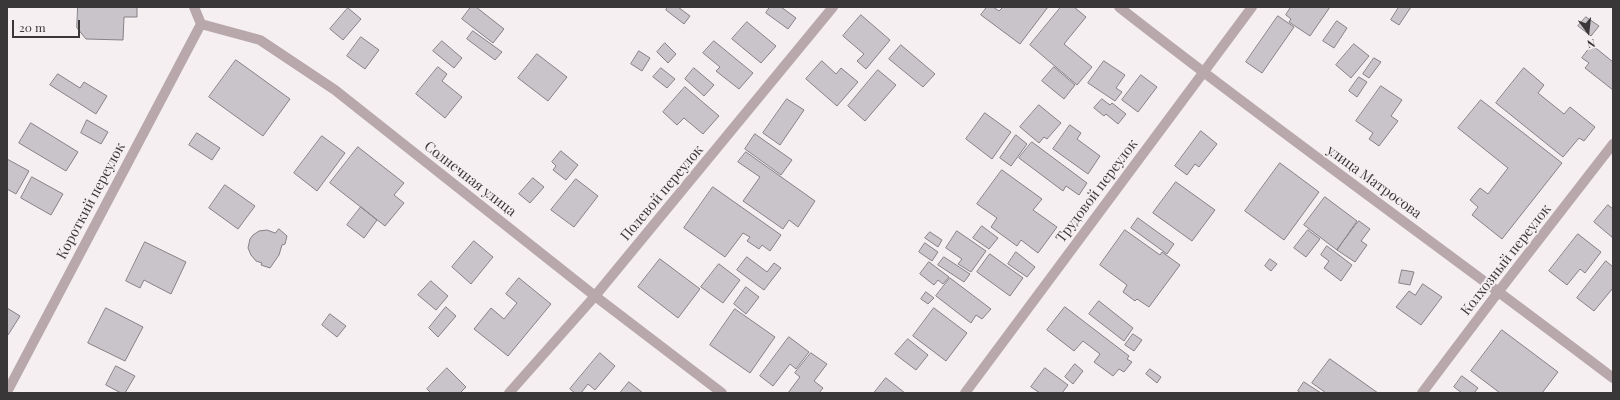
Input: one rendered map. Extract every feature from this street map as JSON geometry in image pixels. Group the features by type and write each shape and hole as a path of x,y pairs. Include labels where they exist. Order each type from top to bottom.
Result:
{"street":[{"path":"194,7 201,24"},
{"name":"Полевой переулок","path":"509,393 595,296 833,7"},
{"name":"улица Матросова","path":"1119,7 1202,73 1499,291 1613,378"},
{"name":"Трудовой переулок","path":"965,393 1252,7"},
{"name":"Солнечная улица","path":"201,24 260,40 335,90 595,296 722,393"},
{"name":"Короткий переулок","path":"7,392 201,24"},
{"name":"Колхозный переулок","path":"1422,393 1613,144"}],"building":[{"path":"78,7 137,7 137,17 124,17 123,40 86,39 77,28"},
{"path":"471,7 476,7 504,29 493,43 462,19"},
{"path":"668,7 678,7 690,16 684,24 666,10"},
{"path":"770,7 781,7 796,18 788,29 766,13"},
{"path":"987,7 993,7 999,11 1003,7 1048,7 1020,44 981,15"},
{"path":"1061,7 1074,7 1086,17 1064,44 1092,67 1077,85 1030,45"},
{"path":"1291,7 1330,7 1310,36 1289,22 1291,19 1286,15"},
{"path":"1399,7 1411,7 1399,25 1391,20"},
{"path":"348,8 361,19 343,40 330,29"},
{"path":"861,15 890,40 866,69 857,61 864,54 843,36"},
{"path":"1278,16 1294,27 1262,73 1246,62"},
{"path":"1586,17 1599,26 1591,36 1578,26"},
{"path":"1337,21 1347,28 1334,48 1323,41"},
{"path":"747,22 776,46 761,63 732,39"},
{"path":"473,31 502,52 495,60 467,39"},
{"path":"361,37 379,50 365,69 347,56"},
{"path":"442,41 462,58 454,68 433,51"},
{"path":"714,41 753,73 739,89 716,71 720,67 703,53"},
{"path":"665,43 676,54 668,63 657,52"},
{"path":"1354,44 1369,56 1351,78 1336,65"},
{"path":"901,45 935,74 923,87 889,59"},
{"path":"1592,45 1613,62 1613,90 1585,68 1589,63 1582,58"},
{"path":"639,51 650,58 642,71 631,64"},
{"path":"537,54 567,77 548,101 518,78"},
{"path":"1374,58 1381,62 1369,78 1363,74"},
{"path":"236,60 290,99 263,136 209,97"},
{"path":"822,61 836,74 841,68 858,82 837,106 806,79"},
{"path":"1104,61 1125,75 1116,88 1122,92 1115,101 1088,83"},
{"path":"438,67 447,74 442,81 462,97 445,118 416,94"},
{"path":"1054,67 1075,85 1064,99 1042,81"},
{"path":"661,68 675,79 667,88 653,77"},
{"path":"694,68 714,85 704,96 685,79"},
{"path":"1524,68 1544,85 1538,93 1564,114 1570,107 1595,127 1584,141 1579,138 1563,157 1496,103"},
{"path":"878,70 896,85 865,121 848,106"},
{"path":"58,74 80,88 84,82 107,96 96,114 50,85"},
{"path":"1141,75 1157,87 1138,112 1122,100"},
{"path":"1359,77 1367,82 1357,97 1349,91"},
{"path":"1381,86 1402,100 1391,116 1398,121 1379,146 1369,139 1373,133 1356,121"},
{"path":"685,87 719,116 703,134 684,118 677,125 663,112"},
{"path":"787,99 804,110 780,145 763,133"},
{"path":"1102,99 1110,105 1112,103 1126,114 1118,124 1106,114 1104,116 1094,108"},
{"path":"1481,100 1562,163 1502,239 1472,215 1478,207 1470,200 1480,188 1488,194 1508,168 1458,128"},
{"path":"1039,105 1061,123 1047,139 1044,137 1039,143 1020,127"},
{"path":"985,113 1011,132 992,159 966,139"},
{"path":"87,120 108,132 101,144 81,133"},
{"path":"31,123 78,152 66,171 19,143"},
{"path":"1070,125 1081,133 1077,139 1100,156 1088,174 1053,149"},
{"path":"1201,131 1217,144 1199,167 1195,164 1187,175 1175,166"},
{"path":"197,133 220,148 212,160 189,145"},
{"path":"755,134 792,160 781,175 745,149"},
{"path":"1016,135 1027,144 1011,166 1000,158"},
{"path":"322,136 345,153 317,191 294,173"},
{"path":"1032,142 1087,183 1079,195 1066,186 1063,191 1019,158"},
{"path":"358,147 404,183 394,195 404,203 385,226 330,183"},
{"path":"561,151 578,165 566,180 553,170 556,166 552,162"},
{"path":"746,152 815,201 798,227 789,220 783,229 743,201 760,177 738,162"},
{"path":"7,159 29,171 16,194 7,189"},
{"path":"1280,163 1319,192 1284,240 1245,211"},
{"path":"1002,170 1042,199 1033,210 1057,227 1038,253 1021,240 1017,246 991,227 997,218 977,204"},
{"path":"32,177 63,194 51,215 21,198"},
{"path":"533,178 544,187 530,203 519,194"},
{"path":"576,179 598,196 574,227 551,210"},
{"path":"1176,182 1215,210 1192,241 1153,213"},
{"path":"225,185 255,206 238,229 209,208"},
{"path":"713,187 781,235 770,251 762,245 759,249 747,241 750,237 743,233 725,257 684,228"},
{"path":"1325,197 1357,221 1337,250 1304,225"},
{"path":"1608,205 1613,209 1613,238 1594,222"},
{"path":"361,207 377,220 364,238 347,225"},
{"path":"1138,218 1174,244 1167,254 1131,228"},
{"path":"1359,221 1370,229 1361,241 1367,245 1355,262 1337,250"},
{"path":"982,226 998,238 989,249 973,238"},
{"path":"279,229 287,236 285,244 282,245 279,255 270,268 261,265 262,263 256,261 248,248 250,239 259,231 267,230 275,233"},
{"path":"1125,230 1160,255 1162,252 1180,265 1149,307 1137,299 1135,301 1123,292 1127,285 1100,265"},
{"path":"1308,230 1320,239 1306,257 1294,248"},
{"path":"957,231 986,251 971,272 958,264 962,259 946,248"},
{"path":"930,232 942,240 938,247 925,238"},
{"path":"1578,234 1601,252 1585,273 1580,269 1567,285 1549,271"},
{"path":"474,241 493,257 471,284 452,267"},
{"path":"145,242 186,262 171,294 144,280 140,288 126,281"},
{"path":"925,243 938,252 932,261 919,252"},
{"path":"1327,246 1352,265 1341,281 1324,268 1329,261 1321,255"},
{"path":"1016,252 1035,267 1027,277 1008,264"},
{"path":"990,254 1023,278 1010,296 977,272"},
{"path":"747,257 767,272 774,263 781,268 764,290 737,270"},
{"path":"944,257 970,274 964,282 938,265"},
{"path":"660,259 700,289 678,318 638,287"},
{"path":"1270,259 1277,264 1271,271 1265,266"},
{"path":"1606,261 1613,267 1613,288 1594,311 1577,298"},
{"path":"929,262 949,277 943,284 938,280 934,285 920,274"},
{"path":"719,264 740,280 723,303 701,287"},
{"path":"1402,270 1414,272 1410,285 1399,283"},
{"path":"519,278 551,304 508,356 474,329 491,308 504,319 517,303 506,294"},
{"path":"950,278 991,309 982,319 976,315 971,323 936,296"},
{"path":"431,281 448,296 436,310 418,295"},
{"path":"1423,284 1442,297 1421,325 1396,307 1409,291 1415,295"},
{"path":"746,287 759,297 746,314 734,304"},
{"path":"926,292 934,298 928,304 921,299"},
{"path":"1099,301 1133,328 1124,341 1089,314"},
{"path":"446,307 456,316 438,337 429,328"},
{"path":"1065,307 1129,356 1127,359 1132,362 1124,372 1119,369 1113,376 1094,362 1100,354 1083,341 1074,351 1047,330"},
{"path":"7,308 20,316 8,335 7,334"},
{"path":"106,308 143,327 125,361 88,343"},
{"path":"934,308 967,333 946,361 913,336"},
{"path":"735,309 775,337 750,373 710,345"},
{"path":"330,314 346,326 337,337 322,325"},
{"path":"1502,330 1558,372 1542,393 1500,393 1471,371"},
{"path":"1133,334 1142,340 1134,351 1125,345"},
{"path":"789,337 809,352 796,369 790,364 773,386 760,376"},
{"path":"908,339 928,355 916,370 895,354"},
{"path":"600,353 615,366 595,390 588,384 581,393 575,393 570,389"},
{"path":"811,353 827,364 814,381 823,388 819,393 788,393 800,377 795,373"},
{"path":"1330,359 1378,393 1326,393 1312,383"},
{"path":"1075,364 1083,371 1073,384 1065,377"},
{"path":"116,366 135,376 125,393 121,393 106,385"},
{"path":"447,368 466,387 460,393 431,393 427,389"},
{"path":"1045,368 1068,385 1062,393 1040,393 1031,387"},
{"path":"1150,369 1161,377 1157,383 1146,374"},
{"path":"1462,376 1478,388 1474,393 1462,393 1454,387"},
{"path":"886,378 905,393 874,393"},
{"path":"629,382 643,393 620,393"},
{"path":"1304,382 1321,393 1301,393 1298,391"}]}
